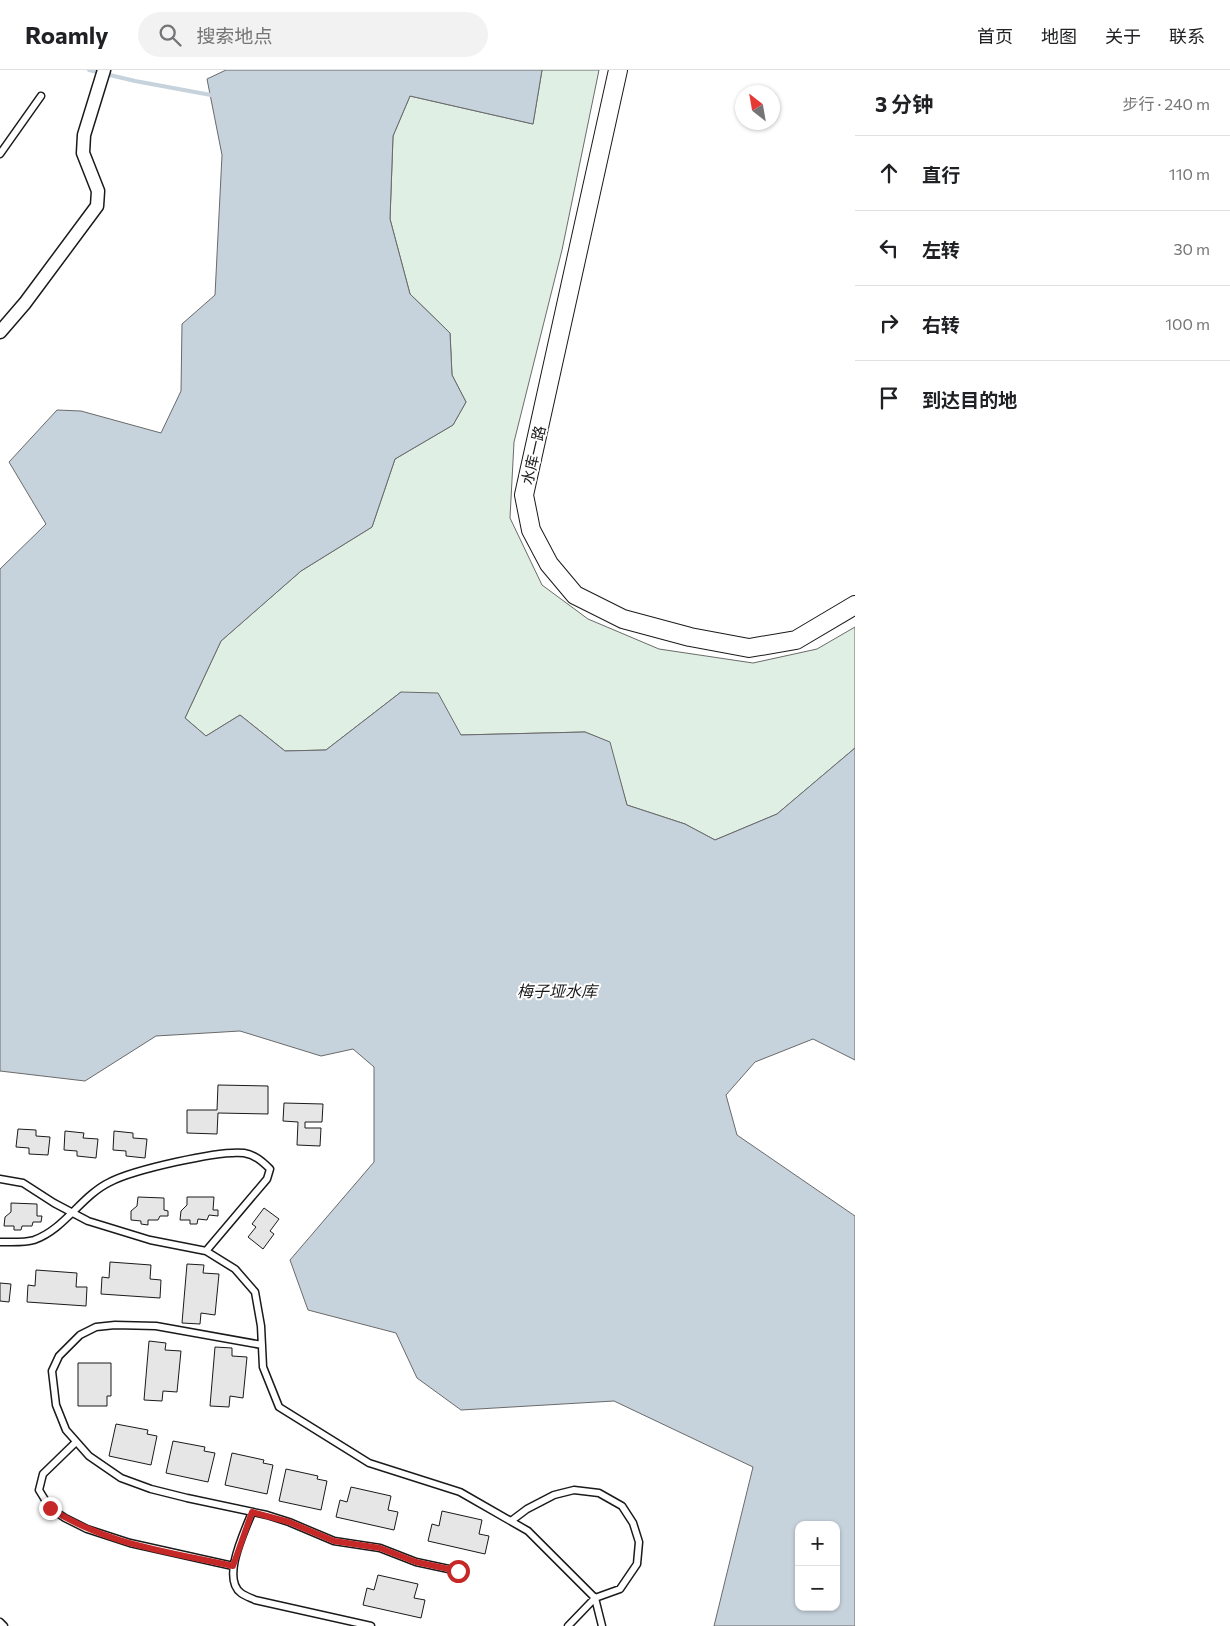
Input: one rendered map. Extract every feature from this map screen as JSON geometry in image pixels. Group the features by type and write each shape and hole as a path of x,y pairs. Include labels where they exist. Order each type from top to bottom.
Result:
{"street":[{"path":"0,332 25,303 96,206 98,191 83,153 84,135 104,70"},
{"name":"水库一路","path":"618,70 524,495 532,530 549,564 575,595 623,619 690,637 748,648 796,640 855,605"}],"lane":[{"path":"0,154 41,96"},
{"path":"0,1242 33,1240 51,1232 92,1192 111,1181 144,1170 230,1153 246,1154 260,1159 270,1169 267,1179 206,1251"},
{"path":"0,1178 23,1183 88,1221 150,1240 206,1251 235,1269 255,1292 261,1326 263,1367 279,1407 369,1463 460,1492 528,1531 595,1598 602,1626"},
{"path":"262,1345 156,1326 96,1327 80,1335 59,1356 52,1371 56,1405 66,1430 76,1442 89,1456 121,1478 151,1489 289,1522 334,1541 380,1548 416,1562 458,1571"},
{"path":"76,1442 43,1474 39,1490 50,1508 87,1529 130,1542 233,1566"},
{"path":"512,1522 527,1509 554,1495 574,1490 599,1493 622,1506 633,1523 639,1542 637,1564 620,1589 595,1598 568,1626"},
{"path":"252,1512 233,1566 232,1581 240,1593 255,1600 371,1626"},
{"path":"0,1622 4,1626"}],"green space":[{"path":"542,70 599,70 562,250 514,442 510,518 542,585 588,619 659,649 753,663 817,649 855,627 855,748 777,814 715,840 685,824 627,805 609,742 585,732 461,735 401,692 326,750 285,751 240,715 206,736 185,718 221,641 301,571 372,527 395,459 453,425 466,402 452,375 450,333 410,294 390,219 393,136 410,96 533,124"}],"water":[{"name":"梅子垭水库","path":"226,70 542,70 533,124 410,96 393,136 390,219 410,294 450,333 452,375 466,402 453,425 395,459 372,527 301,571 221,641 185,718 206,736 240,715 285,751 326,750 401,692 438,693 461,735 585,732 610,742 627,805 685,824 715,840 777,814 855,748 855,1060 813,1039 755,1062 726,1095 737,1135 855,1216 855,1626 714,1626 753,1467 614,1401 461,1410 417,1378 396,1333 308,1310 290,1260 374,1162 374,1067 353,1049 321,1056 240,1031 156,1036 85,1081 0,1071 0,569 46,524 9,462 57,410 81,411 161,433 181,391 182,324 215,295 222,155 207,79"}],"building":[{"path":"218,1085 268,1086 268,1114 218,1113 217,1134 187,1133 187,1110 217,1110"},
{"path":"284,1103 323,1104 322,1122 305,1122 305,1128 321,1128 320,1146 297,1145 298,1122 283,1121"},
{"path":"18,1129 36,1130 36,1136 50,1137 48,1155 29,1154 29,1148 16,1147"},
{"path":"65,1131 84,1133 83,1138 98,1139 96,1158 77,1156 77,1151 64,1150"},
{"path":"114,1131 133,1133 133,1138 147,1139 145,1158 126,1156 126,1151 113,1150"},
{"path":"138,1197 164,1198 164,1210 168,1211 168,1216 160,1216 158,1220 148,1220 148,1225 141,1224 141,1221 131,1220 131,1211 137,1206"},
{"path":"187,1197 214,1197 213,1210 218,1210 218,1216 209,1215 207,1220 198,1219 197,1224 190,1224 190,1220 180,1220 181,1211 187,1205"},
{"path":"11,1203 37,1204 37,1216 42,1216 41,1222 33,1222 32,1226 22,1226 21,1230 14,1230 14,1226 4,1226 5,1217 11,1212"},
{"path":"264,1208 279,1219 270,1231 274,1234 263,1249 248,1237 256,1227 252,1224"},
{"path":"110,1262 151,1265 150,1279 161,1280 160,1298 101,1294 102,1277 109,1278"},
{"path":"187,1264 204,1265 203,1273 219,1274 215,1315 201,1313 200,1324 182,1323"},
{"path":"36,1270 77,1273 76,1287 87,1287 86,1306 27,1302 28,1285 35,1286"},
{"path":"0,1283 11,1284 9,1302 0,1301"},
{"path":"149,1341 166,1343 165,1350 181,1351 177,1392 163,1391 162,1401 144,1400"},
{"path":"215,1347 232,1348 232,1356 247,1357 243,1398 230,1396 229,1407 210,1406"},
{"path":"78,1363 111,1363 111,1396 107,1396 107,1406 78,1406"},
{"path":"116,1424 148,1430 147,1434 157,1436 151,1465 109,1456"},
{"path":"173,1441 205,1447 204,1451 215,1453 208,1482 166,1473"},
{"path":"232,1453 264,1460 263,1463 273,1465 267,1494 225,1485"},
{"path":"286,1469 318,1476 317,1479 327,1481 321,1510 279,1501"},
{"path":"351,1487 391,1496 388,1510 398,1512 394,1530 336,1517 340,1500 347,1502"},
{"path":"442,1511 482,1520 479,1534 489,1536 485,1554 428,1541 432,1524 439,1526"},
{"path":"378,1575 418,1584 414,1598 425,1600 421,1618 363,1605 367,1588 374,1590"}],"waterway":[{"path":"89,70 135,81 211,95"}],"route":[{"path":"50,1508 87,1529 130,1542 233,1566 252,1512 289,1522 334,1541 380,1548 416,1562 458,1571"}]}
